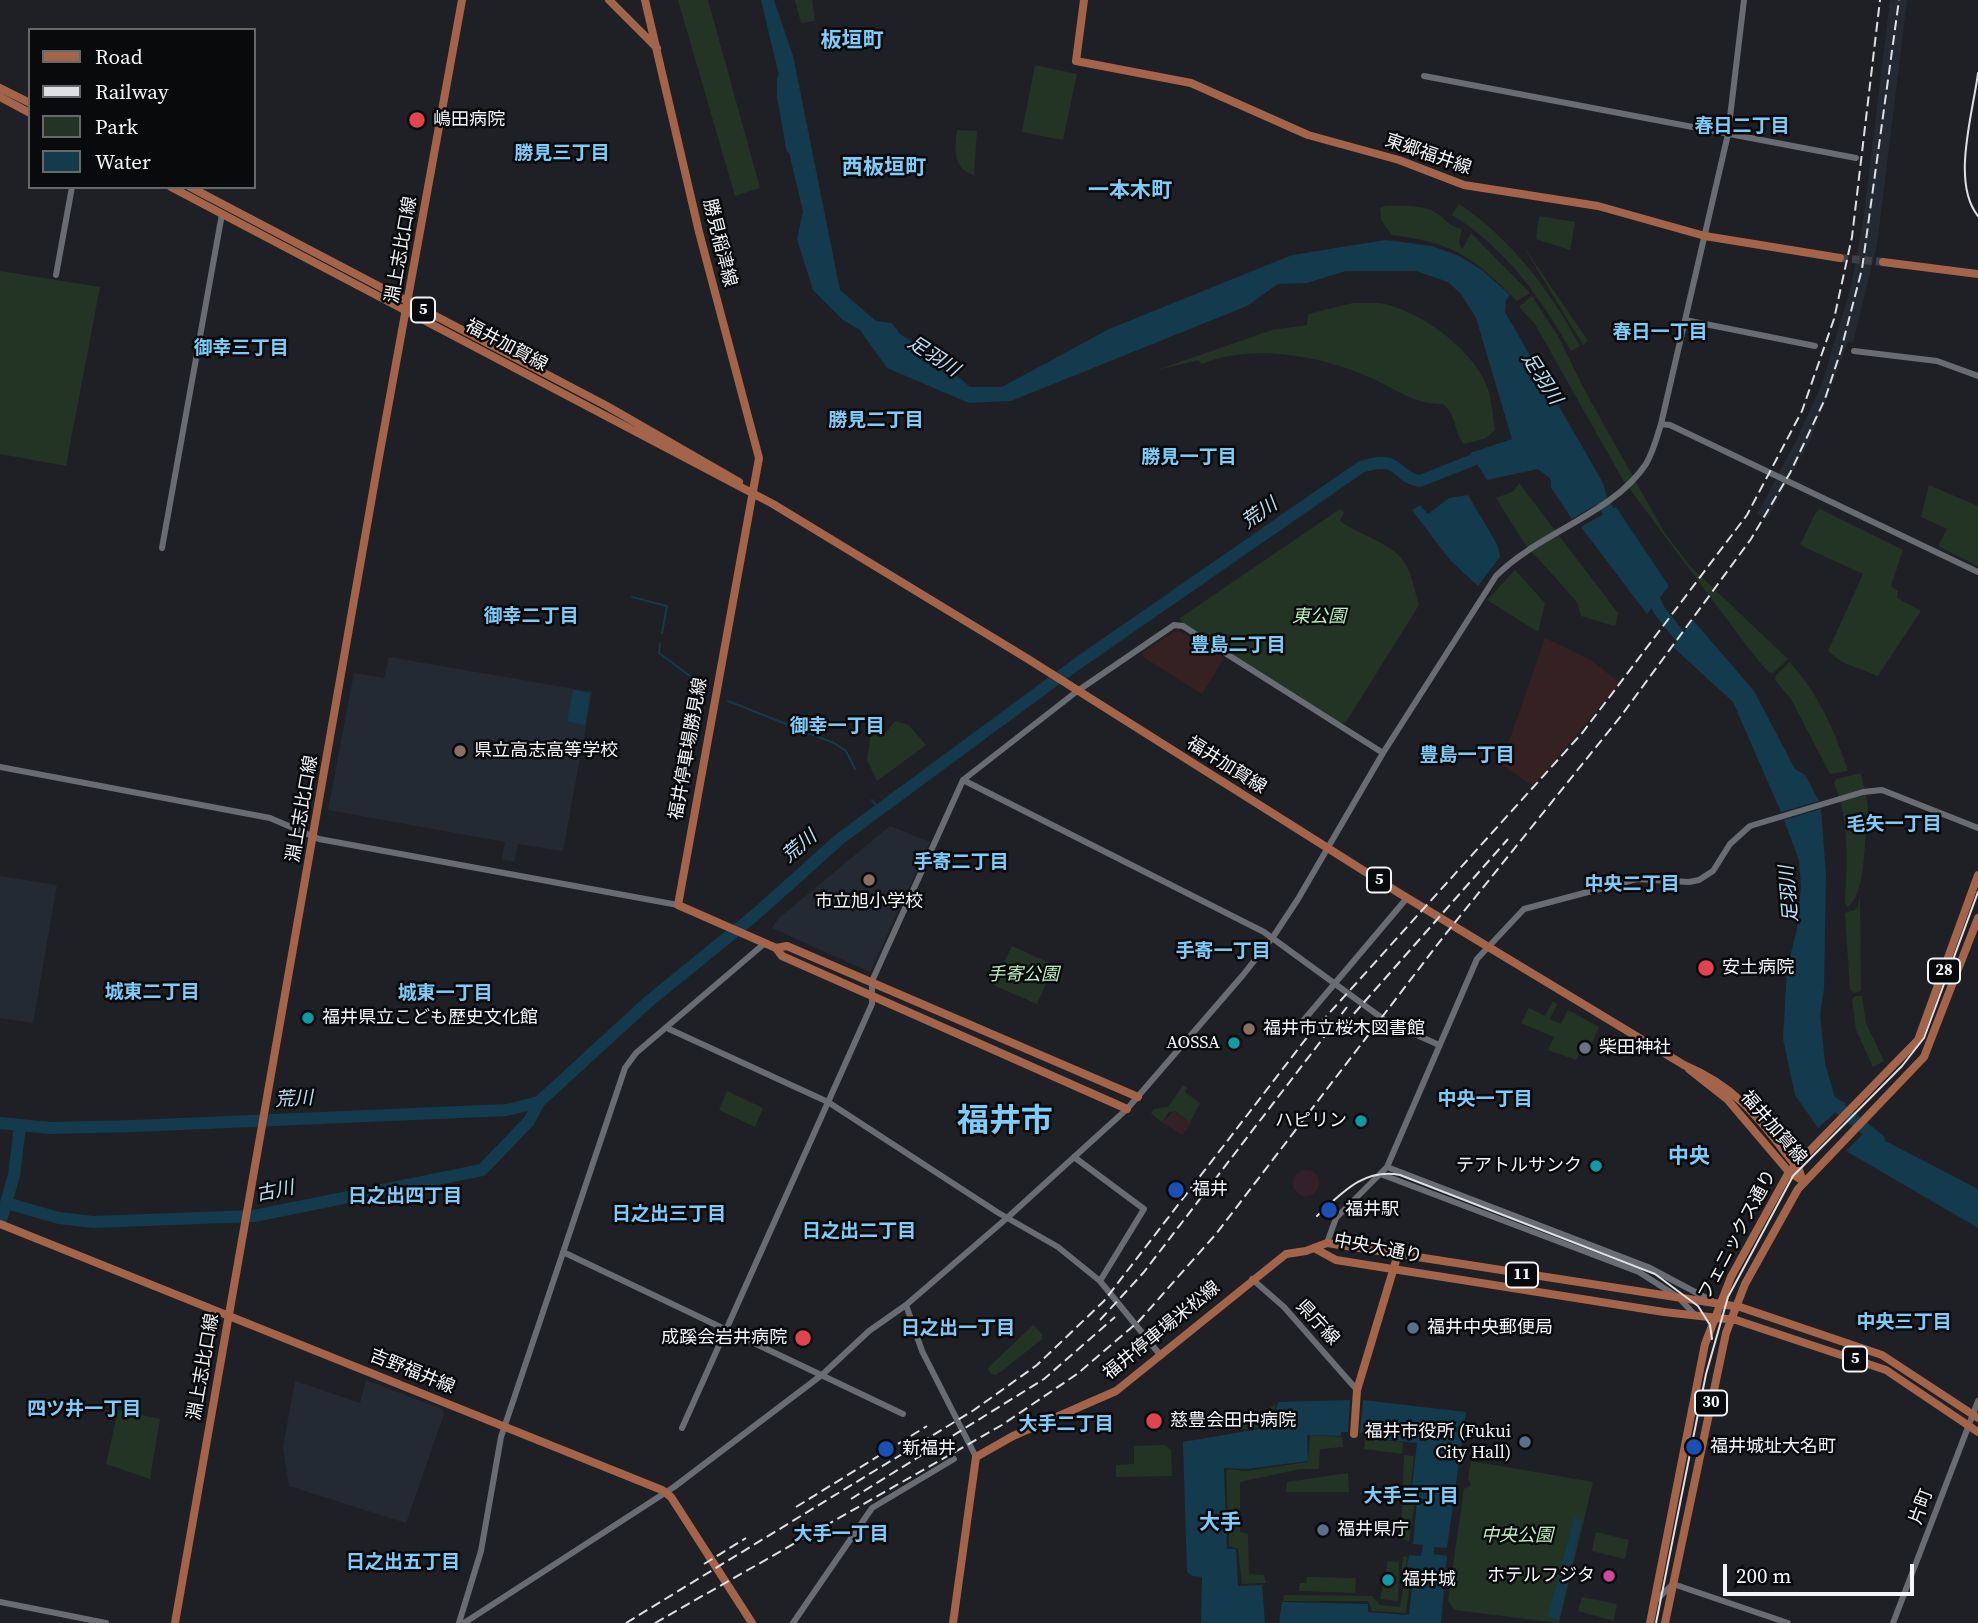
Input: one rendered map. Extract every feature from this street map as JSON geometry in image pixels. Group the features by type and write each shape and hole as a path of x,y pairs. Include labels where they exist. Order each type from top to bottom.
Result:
{"main road":[{"name":"淵上志比口線","path":"175,1623 374,482 462,0"},
{"path":"609,0 657,48"},
{"name":"勝見稲津線","path":"645,0 699,232 759,458 753,492"},
{"name":"東郷福井線","path":"1084,0 1076,61 1191,83 1308,135 1399,160 1464,186 1598,206 1705,236 1840,258"},
{"path":"0,88 28,102"},
{"path":"0,97 28,112"},
{"name":"福井加賀線","path":"176,189 408,307"},
{"name":"福井加賀線","path":"194,189 753,492 1046,671 1407,898 1684,1065 1727,1099 1803,1181"},
{"path":"1883,262 1978,274"},
{"name":"福井停車場勝見線","path":"678,905 753,492"},
{"name":"フェニックス通り","path":"1650,1623 1705,1344 1718,1305 1792,1169 1899,1061 1922,1031 1978,875"},
{"path":"678,905 776,948 782,956 1127,1109"},
{"name":"フェニックス通り","path":"1665,1623 1735,1306 1770,1236 1803,1181 1909,1075 1932,1043 1978,918"},
{"path":"776,948 787,946 1138,1097"},
{"name":"吉野福井線","path":"0,1224 506,1425 666,1493"},
{"name":"中央大通り","path":"1314,1248 1327,1242 1735,1306 1888,1358 1975,1416"},
{"name":"中央大通り","path":"1314,1248 1336,1260 1730,1319 1886,1370 1978,1432"},
{"name":"福井停車場米松線","path":"976,1457 1027,1430 1110,1395 1286,1254 1314,1248"},
{"path":"1354,1434 1357,1394 1398,1254"},
{"path":"1696,1316 1703,1329 1705,1344"},
{"path":"953,1623 976,1457"},
{"path":"666,1493 752,1623"}],"street":[{"path":"462,1623 666,1493 823,1374 869,1331 906,1305 1007,1219 1127,1109 1273,937 1482,595 1511,560 1615,495 1644,467 1661,424 1728,134 1744,0"},
{"path":"1424,76 1857,158"},
{"path":"56,275 72,189"},
{"path":"162,548 222,214"},
{"path":"1685,320 1815,346"},
{"path":"1854,351 1937,362 1978,376"},
{"path":"1661,424 1670,425 1978,572"},
{"path":"682,1428 874,996 872,981 963,780 1076,692 1174,625 1183,626 1383,753"},
{"path":"0,767 270,818 314,838 678,905"},
{"path":"963,780 1273,937 1386,1021 1439,1045"},
{"path":"1327,1242 1336,1218 1383,1175 1477,959 1528,906 1637,879 1699,880 1713,871 1741,832 1762,820 1847,796 1875,791 1882,790 1978,828"},
{"path":"1303,1021 1407,898"},
{"path":"462,1623 481,1551 501,1437 625,1068 636,1053 669,1028 765,943"},
{"path":"669,1028 828,1101 1007,1219 1058,1247 1100,1281 1161,1356"},
{"path":"1074,1157 1144,1209 1100,1281"},
{"path":"1387,1167 1648,1267 1718,1305"},
{"path":"1383,1175 1618,1262 1650,1278 1680,1299 1696,1316"},
{"path":"563,1252 903,1414"},
{"name":"県庁線","path":"1252,1279 1284,1307 1357,1394"},
{"path":"906,1305 922,1351 976,1457"},
{"name":"片町","path":"1893,1623 1967,1425 1975,1416 1978,1401"},
{"path":"793,1623 872,1508 954,1459"},
{"path":"1654,1602 1673,1584 1788,1623"},
{"path":"0,1602 106,1623"}],"shaded area":[{"path":"1890,0 1907,0 1877,245 1853,343 1848,342 1810,440 1767,519 1757,514 1796,441 1822,383 1851,287 1864,214"},
{"path":"1177,630 1224,658 1202,694 1143,657 1143,652"},
{"path":"1545,638 1591,660 1620,683 1533,786 1501,764"},
{"name":"県立高志高等学校","path":"389,657 592,692 563,851 518,844 514,862 502,859 505,842 328,810 354,673 384,678"},
{"name":"市立旭小学校","path":"890,826 930,842 870,972 772,928 779,918"},
{"path":"0,876 57,885 33,1023 0,1018"},
{"path":"1174,1111 1192,1123 1182,1135 1162,1122"},
{"path":"1306,1170 1315,1174 1319,1183 1315,1192 1306,1196 1297,1192 1293,1183 1297,1174"},
{"path":"366,1380 442,1409 444,1414 406,1523 289,1486 283,1447 295,1381 360,1403"}],"green space":[{"path":"678,0 708,0 760,188 735,196"},
{"path":"795,0 812,0 815,21 801,23"},
{"path":"1035,65 1077,74 1063,140 1022,132"},
{"path":"957,130 977,131 974,175 958,163"},
{"path":"1459,204 1496,233 1528,268 1543,286 1580,346 1571,351 1520,275 1489,243 1452,215"},
{"path":"1419,207 1438,214 1462,229 1459,242 1462,250 1471,233 1530,293 1517,301 1488,273 1462,254 1432,242 1392,235 1381,220 1380,208"},
{"path":"1539,216 1575,222 1570,250 1536,239"},
{"path":"1522,244 1588,341 1583,345"},
{"path":"0,271 100,287 66,466 0,454"},
{"path":"1532,296 1558,336 1584,389 1664,532 1689,565 1788,659 1773,673 1768,672 1749,649 1623,480 1535,324 1519,307"},
{"path":"1353,303 1381,303 1400,309 1448,337 1483,377 1489,392 1495,430 1486,438 1464,444 1451,413 1443,404 1414,399 1369,377 1308,358 1264,353 1243,354 1202,364 1198,360 1157,370 1272,330 1307,325 1308,314"},
{"path":"1519,483 1618,613 1615,626 1581,616 1577,602 1525,544 1496,498 1514,491"},
{"path":"1929,485 1978,506 1978,566 1938,546 1947,529 1921,517"},
{"name":"東公園","path":"1340,509 1344,512 1340,521 1383,544 1405,563 1419,605 1346,722 1341,723 1182,623 1180,618"},
{"path":"1820,509 1903,550 1891,586 1898,591 1897,598 1921,611 1878,676 1842,662 1828,651 1863,574 1800,545"},
{"path":"1515,570 1545,603 1538,632 1487,600"},
{"path":"1790,662 1825,714 1848,771 1830,774 1791,699 1775,680 1776,675"},
{"path":"895,721 909,725 926,745 877,781 867,760 871,733 883,736"},
{"path":"1861,773 1868,817 1861,878 1854,900 1848,907 1845,903 1845,827 1834,783 1836,779"},
{"path":"1860,897 1861,991 1854,993 1850,990 1845,913 1857,909"},
{"name":"手寄公園","path":"1012,946 1054,965 1037,1004 993,985"},
{"path":"1855,996 1862,996 1866,1023 1884,1061 1873,1067 1856,1030 1852,1000"},
{"path":"1553,1001 1557,1004 1550,1019 1561,1024 1568,1010 1599,1027 1586,1056 1579,1054 1576,1060 1548,1050 1554,1037 1521,1023 1529,1008 1545,1016"},
{"path":"1183,1085 1187,1088 1185,1092 1200,1103 1190,1122 1175,1111 1169,1112 1162,1122 1151,1113 1154,1109 1168,1107"},
{"path":"727,1091 763,1108 755,1127 719,1110"},
{"path":"1033,1325 1042,1334 1042,1339 1002,1371 995,1375 990,1373 988,1368"},
{"path":"1276,1404 1269,1427 1240,1430 1241,1426"},
{"path":"118,1410 160,1419 150,1479 106,1464"},
{"path":"1310,1435 1342,1437 1343,1447 1320,1449 1319,1469 1300,1469 1240,1482 1240,1532 1248,1534 1249,1574 1264,1575 1266,1583 1242,1584 1238,1549 1229,1546 1226,1472 1228,1469 1246,1471 1308,1462"},
{"path":"1365,1438 1403,1442 1402,1454 1364,1449"},
{"path":"1165,1445 1171,1450 1172,1476 1116,1477 1116,1465 1134,1464 1134,1446"},
{"path":"1404,1455 1414,1456 1411,1484 1416,1492 1409,1542 1401,1538"},
{"name":"中央公園","path":"1471,1461 1593,1482 1559,1623 1455,1610 1448,1601 1464,1489 1471,1485 1468,1478"},
{"path":"1348,1473 1349,1492 1286,1492 1287,1482"},
{"path":"1596,1532 1629,1540 1625,1559 1592,1551"},
{"path":"1403,1556 1407,1557 1406,1567 1411,1572 1406,1613 1372,1611 1368,1601 1283,1601 1284,1595 1372,1596 1380,1605 1400,1607 1405,1578 1401,1575"},
{"path":"1388,1561 1399,1562 1398,1601 1380,1599"},
{"path":"1307,1577 1356,1578 1355,1593 1299,1591 1300,1583 1306,1583"},
{"path":"1582,1597 1617,1604 1614,1621 1578,1611"}],"water":[{"path":"761,0 774,0 793,56 840,290 876,321 892,323 900,334 932,354 970,387 1002,387 1109,329 1292,255 1386,240 1432,246 1459,256 1482,270 1510,295 1506,300 1505,312 1603,483 1607,498 1572,519 1551,488 1551,479 1538,469 1487,480 1470,453 1512,439 1476,318 1461,294 1448,282 1416,271 1346,271 1307,283 1278,284 1247,306 1011,401 969,403 887,368 860,330 843,320 813,290 797,239 803,211 790,157 786,105"},
{"path":"1468,495 1498,546 1500,557 1478,586 1450,560 1412,510 1420,505 1428,514 1449,498"},
{"path":"1616,507 1669,586 1647,614 1581,527"},
{"path":"1693,620 1754,691 1795,769 1805,775 1819,801 1781,812 1733,702 1673,647"},
{"path":"573,690 590,693 585,725 567,721"},
{"path":"1821,809 1826,874 1824,989 1820,1014 1825,1063 1835,1098 1846,1103 1818,1128 1795,1095 1783,1039 1787,969 1797,929 1801,886 1799,860 1784,820"},
{"path":"1866,1131 1978,1189 1978,1228 1846,1151"},
{"path":"1350,1400 1348,1432 1341,1432 1341,1436 1307,1435 1308,1461 1246,1469 1224,1468 1227,1549 1236,1549 1238,1586 1262,1585 1265,1623 1201,1623 1202,1577 1192,1576 1187,1572 1183,1442 1271,1427 1278,1402"},
{"path":"1363,1400 1466,1412 1447,1548 1434,1547 1434,1554 1447,1556 1441,1623 1279,1623 1282,1602 1368,1604 1368,1612 1409,1615 1414,1568 1407,1567 1409,1555 1421,1556 1423,1545 1413,1544 1418,1489 1412,1485 1417,1443 1365,1437 1365,1434 1360,1433"},
{"path":"1574,1518 1582,1520 1559,1621 1548,1616"}],"waterway":[{"name":"足羽川","path":"783,79 783,97 792,148"},
{"name":"荒川","path":"0,1123 50,1128 135,1126 507,1110 539,1102 648,1002 755,915 841,838 1074,666 1361,467 1391,464 1405,475 1420,481 1488,454"},
{"name":"足羽川","path":"1593,487 1617,525"},
{"name":"足羽川","path":"1649,588 1659,610 1689,648"},
{"path":"632,597 667,606 662,633"},
{"path":"660,644 659,653 694,679"},
{"path":"728,701 834,743 846,751 855,769"},
{"path":"872,800 879,810"},
{"name":"足羽川","path":"1828,1099 1879,1140"},
{"name":"古川","path":"0,1223 6,1203 59,1218 93,1222 254,1216 482,1170 529,1121 539,1102"},
{"path":"6,1203 14,1175 20,1126"}],"tunnel":[{"path":"1840,258 1883,262"}],"tram line":[{"path":"1978,73 1965,167 1970,202 1978,216"},
{"path":"1656,1623 1706,1374 1728,1297 1793,1176 1902,1066 1924,1038 1978,892"},
{"path":"1317,1216 1344,1192 1364,1179 1375,1175 1400,1175 1655,1274 1698,1306 1710,1325 1712,1339"}],"railway":[{"path":"626,1623 974,1410 1037,1365 1104,1301 1305,1040 1583,732 1747,515 1802,411 1834,319 1852,237 1880,0"},
{"path":"655,1623 1002,1425 1077,1374 1139,1321 1216,1234 1444,936 1621,716 1751,539 1790,473 1825,399 1862,269 1899,0"},
{"path":"1344,1025 1508,839"},
{"path":"1100,1320 1144,1272 1347,1007"},
{"path":"851,1499 1044,1379 1115,1317"},
{"path":"796,1507 927,1426"},
{"path":"704,1564 746,1538"}],"place":[{"name":"嶋田病院","path":"417,120"},
{"name":"県立高志高等学校","path":"460,751"},
{"name":"市立旭小学校","path":"869,880"},
{"name":"安土病院","path":"1706,968"},
{"name":"福井県立こども歴史文化館","path":"308,1018"},
{"name":"福井市立桜木図書館","path":"1249,1029"},
{"name":"AOSSA","path":"1234,1043"},
{"name":"柴田神社","path":"1585,1048"},
{"name":"ハピリン","path":"1361,1121"},
{"name":"テアトルサンク","path":"1596,1166"},
{"name":"福井","path":"1176,1190"},
{"name":"福井駅","path":"1329,1210"},
{"name":"福井中央郵便局","path":"1413,1328"},
{"name":"成蹊会岩井病院","path":"803,1338"},
{"name":"慈豊会田中病院","path":"1154,1421"},
{"name":"福井市役所 (Fukui City Hall)","path":"1525,1442"},
{"name":"福井城址大名町","path":"1694,1447"},
{"name":"新福井","path":"886,1449"},
{"name":"福井県庁","path":"1323,1530"},
{"name":"ホテルフジタ","path":"1609,1576"},
{"name":"福井城","path":"1388,1580"}],"district":[{"name":"板垣町","path":"852,42"},
{"name":"春日二丁目","path":"1742,127"},
{"name":"勝見三丁目","path":"562,154"},
{"name":"西板垣町","path":"884,169"},
{"name":"一本木町","path":"1130,192"},
{"name":"春日一丁目","path":"1660,333"},
{"name":"御幸三丁目","path":"241,349"},
{"name":"勝見二丁目","path":"876,421"},
{"name":"勝見一丁目","path":"1189,458"},
{"name":"御幸二丁目","path":"531,617"},
{"name":"豊島二丁目","path":"1238,646"},
{"name":"御幸一丁目","path":"837,727"},
{"name":"豊島一丁目","path":"1467,756"},
{"name":"毛矢一丁目","path":"1894,825"},
{"name":"手寄二丁目","path":"961,863"},
{"name":"中央二丁目","path":"1632,885"},
{"name":"手寄一丁目","path":"1223,952"},
{"name":"城東二丁目","path":"152,993"},
{"name":"城東一丁目","path":"445,994"},
{"name":"中央一丁目","path":"1485,1100"},
{"name":"福井市","path":"1005,1123"},
{"name":"中央","path":"1689,1158"},
{"name":"日之出四丁目","path":"405,1197"},
{"name":"日之出三丁目","path":"669,1215"},
{"name":"日之出二丁目","path":"859,1232"},
{"name":"中央三丁目","path":"1904,1323"},
{"name":"日之出一丁目","path":"958,1329"},
{"name":"四ツ井一丁目","path":"84,1410"},
{"name":"大手二丁目","path":"1066,1425"},
{"name":"大手三丁目","path":"1411,1497"},
{"name":"大手","path":"1220,1524"},
{"name":"大手一丁目","path":"841,1535"},
{"name":"日之出五丁目","path":"403,1563"}]}
